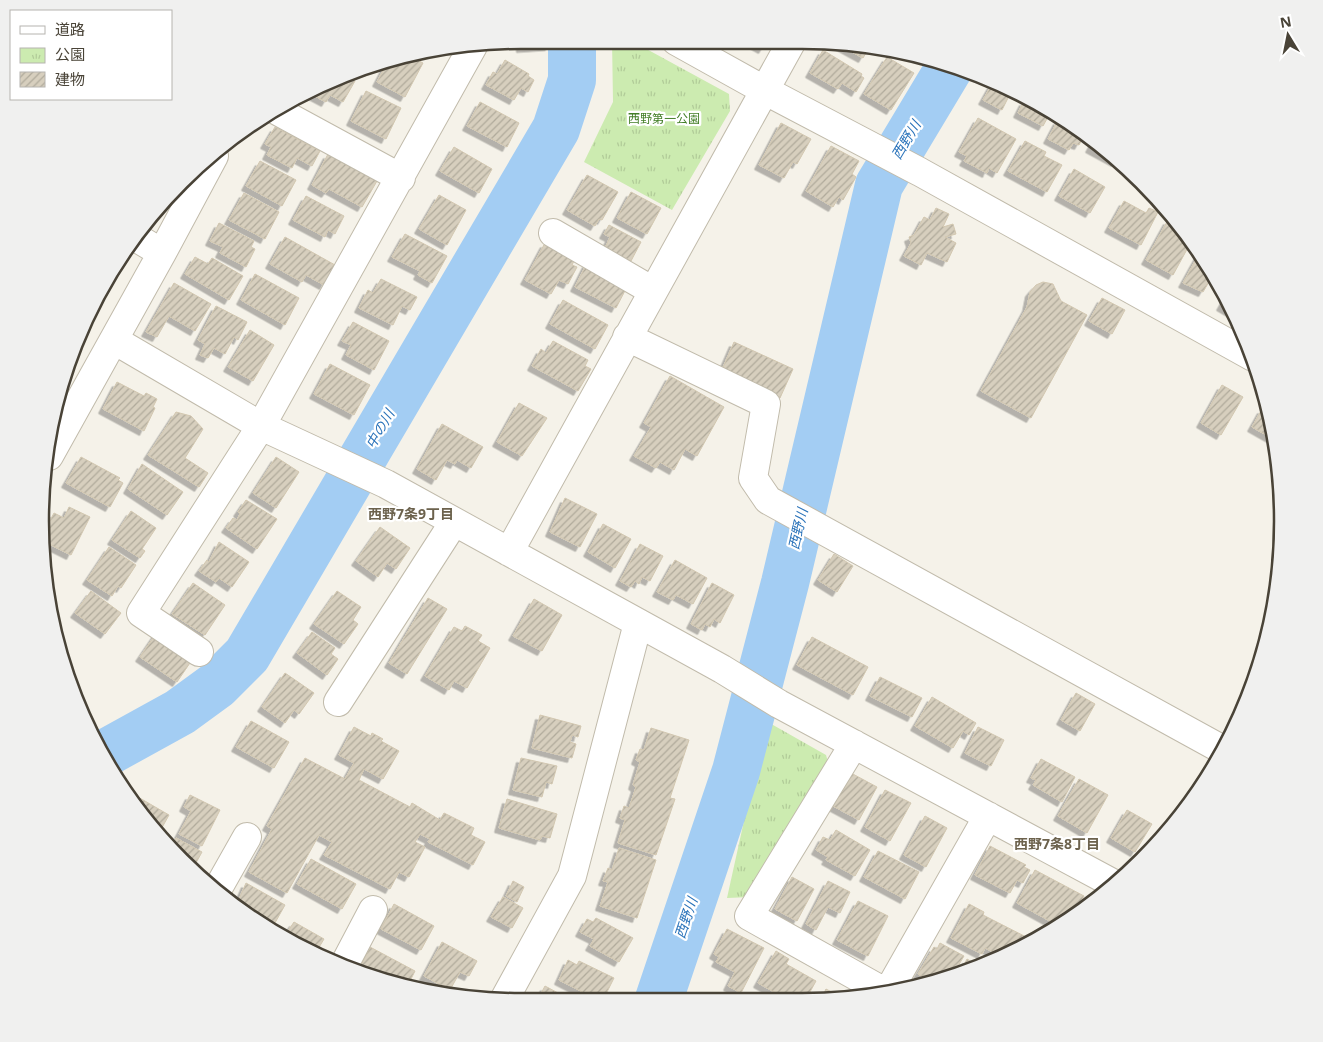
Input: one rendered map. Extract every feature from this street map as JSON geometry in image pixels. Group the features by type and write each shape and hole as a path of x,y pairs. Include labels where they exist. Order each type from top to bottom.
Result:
{"street":[{"path":"692,49 764,90 877,148 1242,351"},
{"path":"509,552 787,49"},
{"path":"199,652 141,613 261,426 402,178 470,52"},
{"path":"282,114 402,178"},
{"path":"56,442 162,254 207,168"},
{"path":"553,233 653,291"},
{"path":"141,241 162,254"},
{"path":"627,337 766,404 753,478 768,500 1217,747"},
{"path":"114,340 261,426 386,484 722,669 779,704 1108,880"},
{"path":"338,702 454,522"},
{"path":"508,993 572,876 638,623"},
{"path":"854,744 749,916 876,987"},
{"path":"893,984 988,816"},
{"path":"220,884 247,837"},
{"path":"347,960 373,910"}],"green space":[{"name":"西野第一公園","path":"612,49 646,49 729,94 730,111 672,210 584,162 613,102"},
{"path":"766,721 826,755 828,762 751,897 727,898"}],"building":[{"path":"823,50 862,74 861,76 864,78 856,92 842,83 838,89 810,73"},
{"path":"852,52 866,53 863,58"},
{"path":"887,57 914,73 891,110 864,94"},
{"path":"418,60 423,63 405,97 377,82 383,70"},
{"path":"505,60 529,74 528,76 534,80 528,92 521,88 514,100 486,85 493,72 497,74"},
{"path":"353,80 355,81 343,102 330,95 326,102 315,96"},
{"path":"990,88 1009,96 1002,110 983,100"},
{"path":"366,91 401,108 386,139 351,121"},
{"path":"480,102 519,123 507,147 467,126"},
{"path":"1023,104 1047,118 1043,126 1018,113"},
{"path":"978,118 1016,139 997,173 989,168 987,173 964,161 967,156 959,152"},
{"path":"781,123 811,139 797,164 793,162 784,178 759,165"},
{"path":"1056,123 1081,141 1079,145 1073,143 1069,150 1048,139"},
{"path":"275,127 320,151 312,166 297,158 292,168 267,155 271,147 265,144"},
{"path":"1025,141 1046,152 1044,156 1062,165 1047,192 1008,171"},
{"path":"831,146 859,161 852,174 856,177 843,200 839,197 833,207 806,191"},
{"path":"454,147 492,169 479,193 440,171"},
{"path":"328,154 377,181 362,207 329,189 326,193 312,185"},
{"path":"260,161 296,180 282,206 246,186"},
{"path":"1074,169 1105,187 1090,213 1059,196"},
{"path":"587,175 618,192 602,220 599,219 595,226 567,210"},
{"path":"631,192 661,208 647,234 617,218"},
{"path":"244,193 279,212 265,239 229,220"},
{"path":"439,195 466,210 447,245 419,229"},
{"path":"306,196 344,216 335,234 328,230 325,237 293,220"},
{"path":"1124,201 1146,213 1149,208 1158,212 1141,245 1109,228"},
{"path":"936,208 949,214 943,227 953,224 956,234 945,237 956,243 947,262 927,253 921,265 904,256 911,243 909,237 914,235 924,217 930,220"},
{"path":"1167,222 1187,249 1173,275 1146,260"},
{"path":"219,223 254,241 251,247 255,249 246,267 220,253 223,247 210,241"},
{"path":"609,225 641,242 631,261 605,248 610,237 604,234"},
{"path":"405,234 447,256 432,283 418,275 420,271 392,257"},
{"path":"285,237 335,265 324,285 306,275 302,282 270,264"},
{"path":"545,243 575,259 572,265 577,267 568,284 559,280 551,294 525,280"},
{"path":"195,257 208,264 212,258 243,276 229,300 185,274"},
{"path":"1196,260 1209,282 1203,292 1183,283"},
{"path":"587,263 628,285 616,308 575,287"},
{"path":"255,274 299,298 285,325 241,300"},
{"path":"381,279 417,297 410,310 402,306 393,325 359,308 368,290 373,293"},
{"path":"1043,282 1053,284 1061,301 1087,315 1031,418 981,391 1027,307 1030,292 1036,285"},
{"path":"174,283 211,304 195,331 169,316 157,337 146,332"},
{"path":"1102,298 1125,310 1112,334 1089,321"},
{"path":"563,300 608,325 595,349 550,324"},
{"path":"216,306 247,322 238,340 234,337 225,354 214,348 208,358 200,355 205,344 198,340"},
{"path":"353,322 389,341 374,370 346,355 351,345 342,341"},
{"path":"250,330 274,345 253,381 228,367"},
{"path":"553,341 588,360 585,366 591,369 578,391 532,366 541,349 546,353"},
{"path":"734,342 793,369 780,398 721,372"},
{"path":"330,364 370,385 354,415 314,394"},
{"path":"670,376 724,407 697,456 685,449 674,470 660,462 656,468 634,456 651,427 644,423"},
{"path":"117,382 144,396 146,393 157,399 153,407 155,408 144,431 103,409"},
{"path":"1222,385 1243,397 1221,435 1201,423"},
{"path":"519,403 547,418 522,456 497,442"},
{"path":"1261,411 1266,435 1252,427"},
{"path":"176,412 191,416 203,429 185,458 208,473 199,487 148,455"},
{"path":"442,424 483,447 471,468 457,460 455,464 447,460 436,480 417,469"},
{"path":"81,457 120,478 118,480 123,483 110,507 66,483"},
{"path":"276,457 299,472 276,508 253,493"},
{"path":"142,464 183,492 167,515 128,489"},
{"path":"565,498 597,514 580,547 550,532"},
{"path":"246,500 277,519 257,549 226,528 233,518 237,520 240,514 238,512"},
{"path":"69,507 90,517 71,555 50,544 49,522 54,513 64,518"},
{"path":"131,511 156,528 142,549 145,551 140,558 112,540"},
{"path":"603,524 631,539 615,568 588,552"},
{"path":"380,527 410,548 396,569 387,563 378,577 356,561"},
{"path":"219,542 249,562 232,587 219,578 216,582 199,571 207,560 209,562"},
{"path":"640,544 663,556 650,581 642,577 639,584 635,581 631,587 620,581"},
{"path":"109,547 136,565 121,588 118,586 112,596 87,580"},
{"path":"834,554 853,566 837,592 818,580"},
{"path":"675,560 707,578 693,604 676,595 673,600 657,592"},
{"path":"193,583 225,605 205,635 172,614"},
{"path":"712,583 734,595 720,623 714,619 710,627 705,624 702,630 691,624"},
{"path":"91,591 121,613 105,634 75,613"},
{"path":"337,591 361,607 353,620 358,624 344,644 314,624"},
{"path":"428,598 447,609 407,674 389,663"},
{"path":"534,599 562,615 542,651 513,636"},
{"path":"465,626 482,635 478,641 490,648 467,688 454,681 449,690 425,676 454,627 462,631"},
{"path":"157,632 194,657 177,682 140,657"},
{"path":"312,632 335,648 331,654 338,659 327,675 297,653"},
{"path":"812,637 868,667 853,695 797,665"},
{"path":"285,673 314,693 299,714 294,710 285,723 262,707"},
{"path":"880,677 922,698 912,717 870,696"},
{"path":"1076,693 1095,704 1080,731 1061,720"},
{"path":"932,697 976,723 969,735 963,731 953,748 915,726"},
{"path":"540,715 581,726 578,737 572,735 570,742 576,744 572,758 532,748"},
{"path":"251,721 289,742 274,768 236,747"},
{"path":"354,727 371,736 372,733 383,739 381,741 399,751 383,779 364,769 359,780 410,807 412,803 440,820 444,813 474,828 471,835 485,842 473,865 428,842 430,839 420,834 415,842 425,847 409,877 399,872 390,889 324,855 332,842 319,835 287,893 249,872 272,829 267,826 305,758 345,779 354,763 339,755"},
{"path":"978,727 1004,740 991,766 965,753"},
{"path":"651,728 689,740 670,798 675,799 656,855 618,843 625,820 620,818 624,806 629,808 636,787 633,785 640,762 636,760 640,749 644,750"},
{"path":"521,758 557,766 552,784 546,782 542,797 513,790"},
{"path":"1041,759 1075,777 1062,802 1033,785 1036,780 1031,778"},
{"path":"851,773 877,787 859,820 833,806"},
{"path":"1079,779 1108,795 1087,833 1058,816"},
{"path":"885,790 911,803 890,841 865,827"},
{"path":"190,795 220,810 202,846 179,834 191,811 184,807"},
{"path":"138,797 169,815 162,827"},
{"path":"507,799 557,814 550,838 542,836 540,840 499,828"},
{"path":"1127,810 1152,824 1135,852 1111,838"},
{"path":"925,816 947,828 926,867 904,855"},
{"path":"836,830 870,850 855,876 826,860 828,857 816,850 823,837 830,840"},
{"path":"176,838 202,852 196,863 187,855 174,841"},
{"path":"990,846 1026,865 1024,867 1030,870 1023,883 1017,880 1010,893 975,875"},
{"path":"619,848 656,860 637,918 600,906 608,882 603,881 608,868 612,870"},
{"path":"878,851 919,872 905,899 864,877"},
{"path":"311,859 356,884 342,909 297,884"},
{"path":"1035,870 1084,896 1081,902 1051,922 1017,903"},
{"path":"792,877 814,889 797,921 775,909"},
{"path":"513,881 524,887 517,902 506,896"},
{"path":"828,881 850,892 840,913 828,907 816,930 806,924"},
{"path":"246,883 285,905 275,924 239,899"},
{"path":"503,897 523,908 512,928 491,917"},
{"path":"858,901 888,916 868,956 837,940"},
{"path":"394,904 434,926 421,950 381,929"},
{"path":"969,904 984,912 983,915 1026,937 994,952 985,948 982,954 951,938"},
{"path":"596,918 633,938 619,962 590,946 594,939 580,932 587,919 593,922"},
{"path":"294,922 324,939 319,948 288,931"},
{"path":"727,929 764,948 741,993 728,986 735,972 716,962 719,957 714,954"},
{"path":"442,942 477,961 469,976 460,972 451,988 443,986 424,976"},
{"path":"940,943 964,956 958,967 923,977 918,974 934,947 937,949"},
{"path":"370,947 415,971 411,980 361,965"},
{"path":"776,951 789,959 786,964 816,981 810,993 776,993 758,983"},
{"path":"568,960 577,965 579,961 614,978 606,993 584,993 559,980"},
{"path":"545,986 558,993 541,993"}],"waterway":[{"name":"中の川","path":"109,751 180,712 217,685 247,655 556,129 572,80 572,49"},
{"name":"西野川","path":"661,993 736,771 785,583 879,185 947,72"}],"district":[{"name":"西野7条9丁目","path":"411,514"},
{"name":"西野7条8丁目","path":"1057,844"}]}
